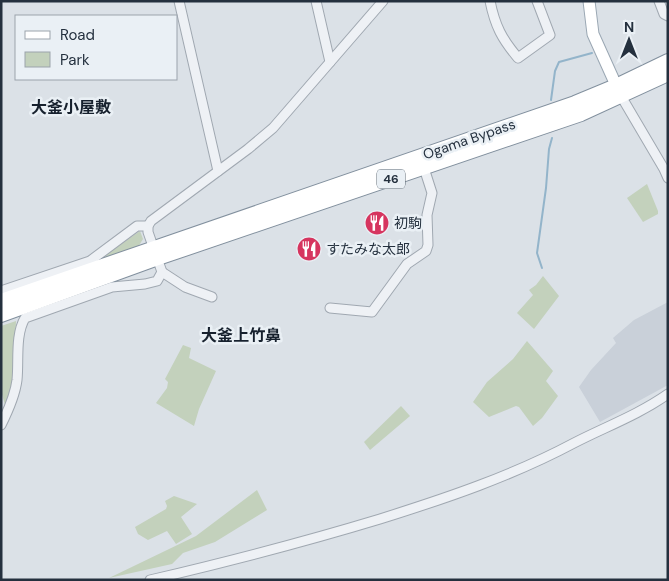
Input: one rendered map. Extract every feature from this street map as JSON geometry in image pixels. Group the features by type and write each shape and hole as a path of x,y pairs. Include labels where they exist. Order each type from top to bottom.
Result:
{"highway":[{"name":"Ogama Bypass","path":"156,253 424,168 581,114 668,61"},
{"name":"Ogama Bypass","path":"156,253 567,106 668,74"},
{"name":"46","path":"1,300 156,253"},
{"name":"46","path":"1,315 156,253"}],"main road":[{"path":"589,1 593,34 619,91"}],"street":[{"path":"178,1 218,171"},
{"path":"316,1 330,62"},
{"path":"212,297 185,287 162,272 148,226 151,221 248,149 273,128 383,1"},
{"path":"490,1 494,20 502,38 518,58 550,35 537,1"},
{"path":"659,1 664,14 668,16"},
{"path":"619,91 636,118 668,178"},
{"path":"330,308 372,312 408,264 426,251 428,245 427,215 432,193 424,168"},
{"path":"1,292 90,261 137,226 148,226"},
{"path":"1,425 9,408 16,383 20,326 25,318 112,287 156,281 162,272"},
{"path":"150,580 319,538 449,498 556,454 636,415 668,394"}],"shaded area":[{"path":"668,302 668,385 600,422 579,387 591,370 616,343 613,338 634,320"}],"green space":[{"path":"647,184 658,214 643,222 627,198"},
{"path":"140,231 143,239 138,247 97,261"},
{"path":"543,276 559,296 534,329 517,313 533,295 529,290"},
{"path":"16,321 12,385 5,405 1,391 1,326"},
{"path":"527,341 553,371 546,381 558,396 542,418 533,426 519,407 516,406 489,417 473,402 487,382 513,359"},
{"path":"183,345 191,348 189,358 216,371 199,409 194,426 156,403 167,388 168,382 165,379"},
{"path":"401,406 410,416 370,450 364,442"},
{"path":"257,490 267,510 215,542 183,553 172,564 109,578 196,536"},
{"path":"174,496 197,504 181,517 192,534 176,544 167,531 148,540 138,534 135,527 166,509 165,501"}],"waterway":[{"path":"551,100 555,71 559,62 592,53"},
{"path":"542,268 537,253 549,149 552,138"}],"place":[{"name":"初駒","path":"377,223"},
{"name":"すたみな太郎","path":"309,249"}],"district":[{"name":"大釜小屋敷","path":"71,107"},
{"name":"大釜上竹鼻","path":"241,335"}]}
